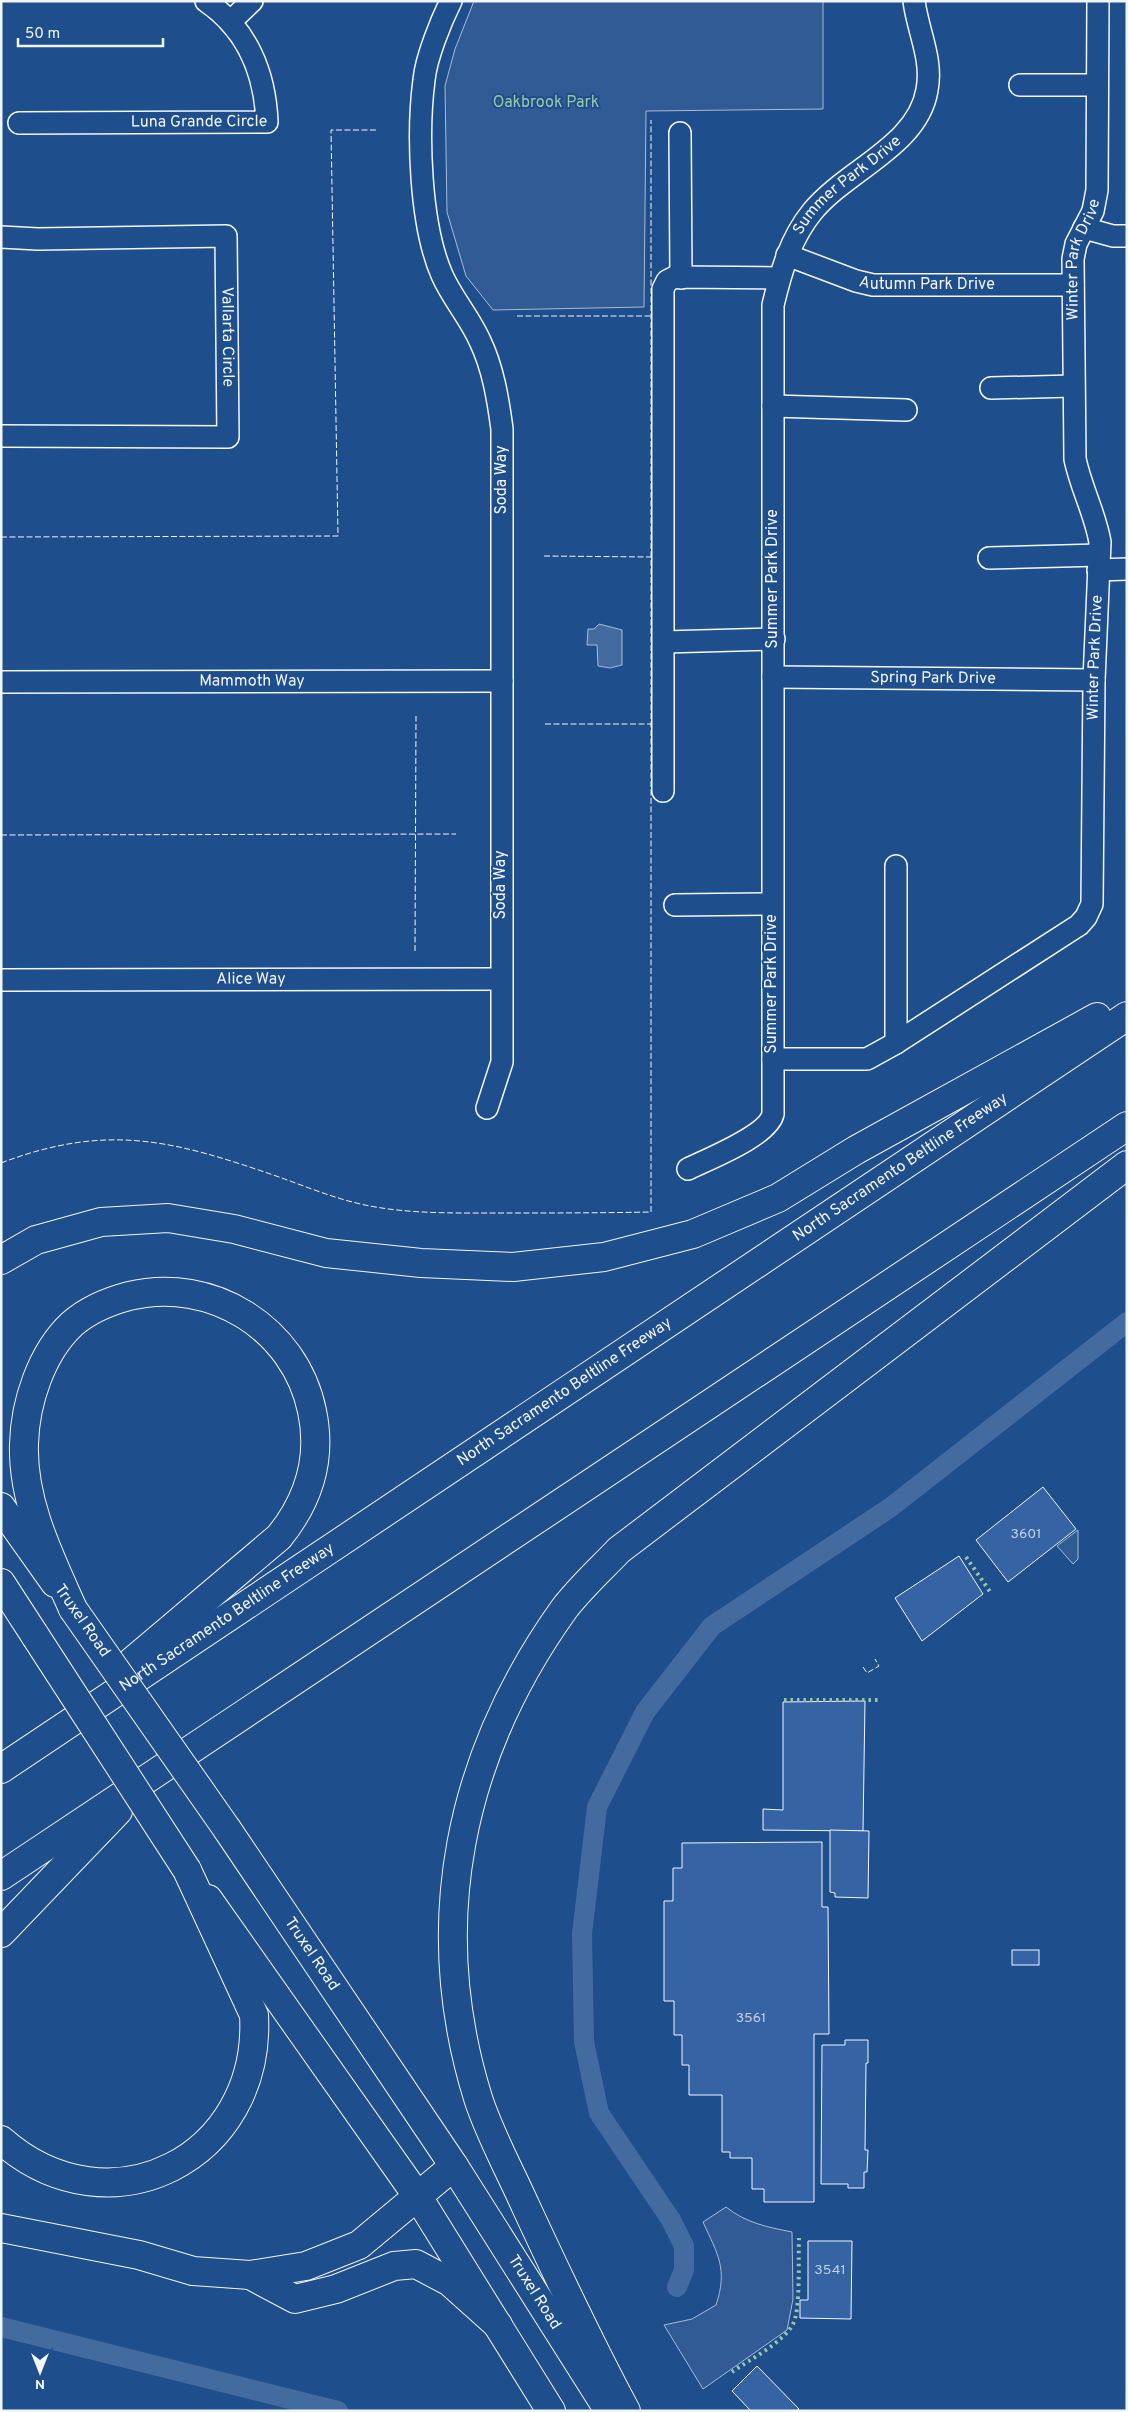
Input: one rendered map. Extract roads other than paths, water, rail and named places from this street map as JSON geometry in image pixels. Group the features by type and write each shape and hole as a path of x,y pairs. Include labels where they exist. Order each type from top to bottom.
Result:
{"main road":[{"path":"1,1260 36,1240 101,1222 168,1218 234,1230 326,1253 421,1263 513,1267 604,1257 693,1234 778,1198 856,1150 1127,1000"},
{"name":"North Sacramento Beltline Freeway","path":"9,1764 1127,1016"},
{"path":"1,1876 1127,1126"},
{"path":"626,2411 586,2337 479,2100 458,2014 452,1916 461,1838 484,1754 523,1674 565,1608 619,1550 1127,1165"},
{"path":"9,1764 280,1537 302,1504 316,1456 315,1426 309,1396 295,1367 280,1344 266,1330 242,1312 205,1296 175,1291 145,1292 116,1299 89,1312 72,1324 46,1360 33,1391 25,1423 26,1479 45,1544 73,1609"},
{"name":"Truxel Road","path":"1,1507 226,1829 454,2166 609,2411"},
{"path":"1,1583 188,1870 418,2197 551,2411"},
{"path":"1,1932 155,1772"},
{"path":"1,2140 18,2154 44,2170 63,2177 104,2182 134,2180 169,2168 206,2144 226,2121 246,2085 255,2035 254,2015 188,1870"},
{"path":"1,2228 139,2256 194,2271 250,2275 306,2266 359,2245 454,2166"},
{"path":"250,2275 295,2299 336,2289 394,2266 416,2264 450,2282 498,2325"}],"street":[{"name":"Luna Grande Circle","path":"20,123 267,122 266,100 260,71 248,45 230,22 206,1"},
{"path":"230,22 252,1"},
{"name":"Soda Way","path":"452,1 443,18 424,78 421,133 425,219 442,274 480,341 497,392 502,429 502,1062 487,1108"},
{"name":"Summer Park Drive","path":"688,1169 757,1134 771,1121 774,638 772,305 787,255 801,228 826,196 894,144 906,133 919,114 927,91 929,67 925,44 916,18 914,1"},
{"name":"Winter Park Drive","path":"772,1059 867,1059 896,1043 1080,925 1092,904 1094,680 1100,542 1096,522 1080,484 1075,459 1073,284 1076,244 1093,211 1097,190 1098,1"},
{"path":"1020,85 1097,84"},
{"path":"680,133 681,278"},
{"path":"1084,228 1112,236 1127,236"},
{"name":"Vallarta Circle","path":"1,237 226,236 228,437 1,436"},
{"name":"Autumn Park Drive","path":"787,255 873,286 1073,284"},
{"path":"663,791 663,289 667,281 675,277 779,278"},
{"path":"991,388 1073,386"},
{"path":"773,406 906,410"},
{"path":"989,558 1099,563 1127,569"},
{"path":"664,642 774,638"},
{"name":"Spring Park Drive","path":"773,677 1094,680"},
{"name":"Mammoth Way","path":"1,682 502,681"},
{"path":"896,866 896,1043"},
{"path":"675,905 772,904"},
{"name":"Alice Way","path":"1,980 501,979"}],"waterway":[{"path":"677,2287 684,2270 684,2246 671,2220 599,2113 584,2042 582,1934 597,1807 645,1712 712,1626 891,1507 1127,1322"},
{"path":"1,2327 338,2411"}],"park label":[{"name":"Oakbrook Park","path":"546,103"}]}
